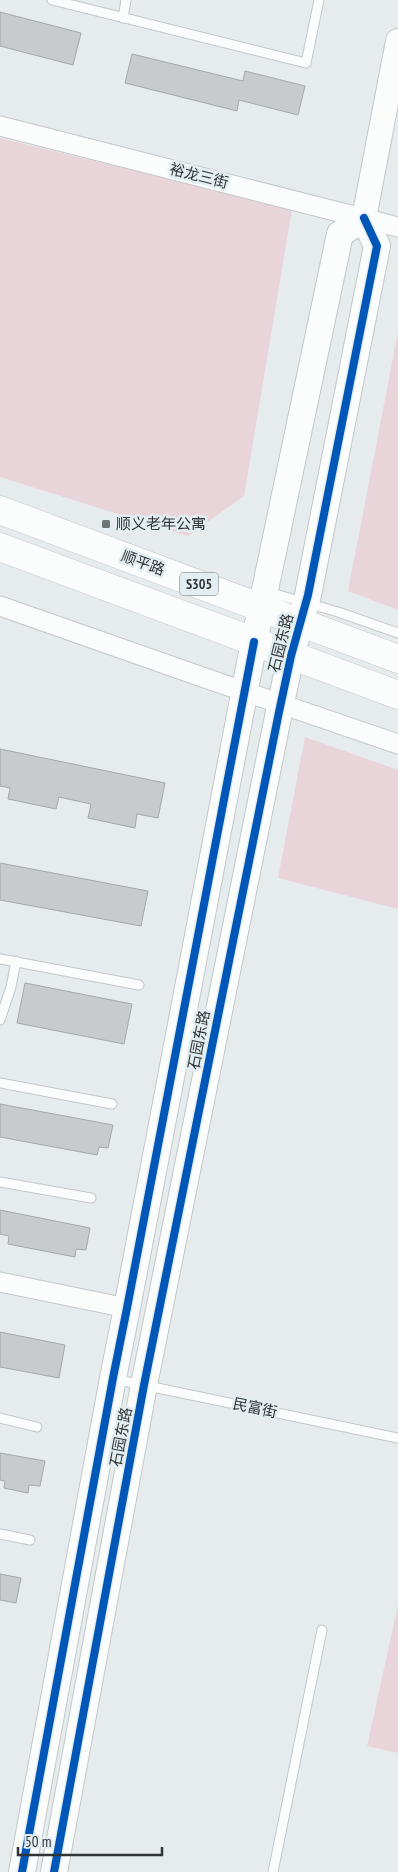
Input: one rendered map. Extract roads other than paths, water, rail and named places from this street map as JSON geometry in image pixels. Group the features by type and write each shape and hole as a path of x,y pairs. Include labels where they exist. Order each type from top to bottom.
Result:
{"main road":[{"name":"石园东路","path":"22,1872 112,1378 128,1308 254,642 340,234 364,218 376,246 303,613 291,656 281,704 144,1385 54,1872"},
{"name":"顺平路","path":"0,510 303,613 398,659"},
{"name":"S305","path":"0,547 398,695"}],"street":[{"path":"364,218 398,40"},
{"name":"裕龙三街","path":"0,126 398,227"},
{"path":"0,606 398,744"},
{"path":"0,1282 128,1308"}],"lane":[{"path":"52,0 306,63 319,0"},
{"path":"123,18 126,0"},
{"path":"303,613 398,634"},
{"path":"0,959 139,985"},
{"path":"0,1020 12,987 16,961"},
{"path":"0,1083 112,1104"},
{"path":"0,1182 91,1198"},
{"name":"民富街","path":"112,1378 398,1438"},
{"path":"0,1418 37,1427"},
{"path":"0,1534 30,1540"},
{"path":"273,1872 322,1630"}],"place":[{"name":"顺义老年公寓","path":"106,524"}]}
